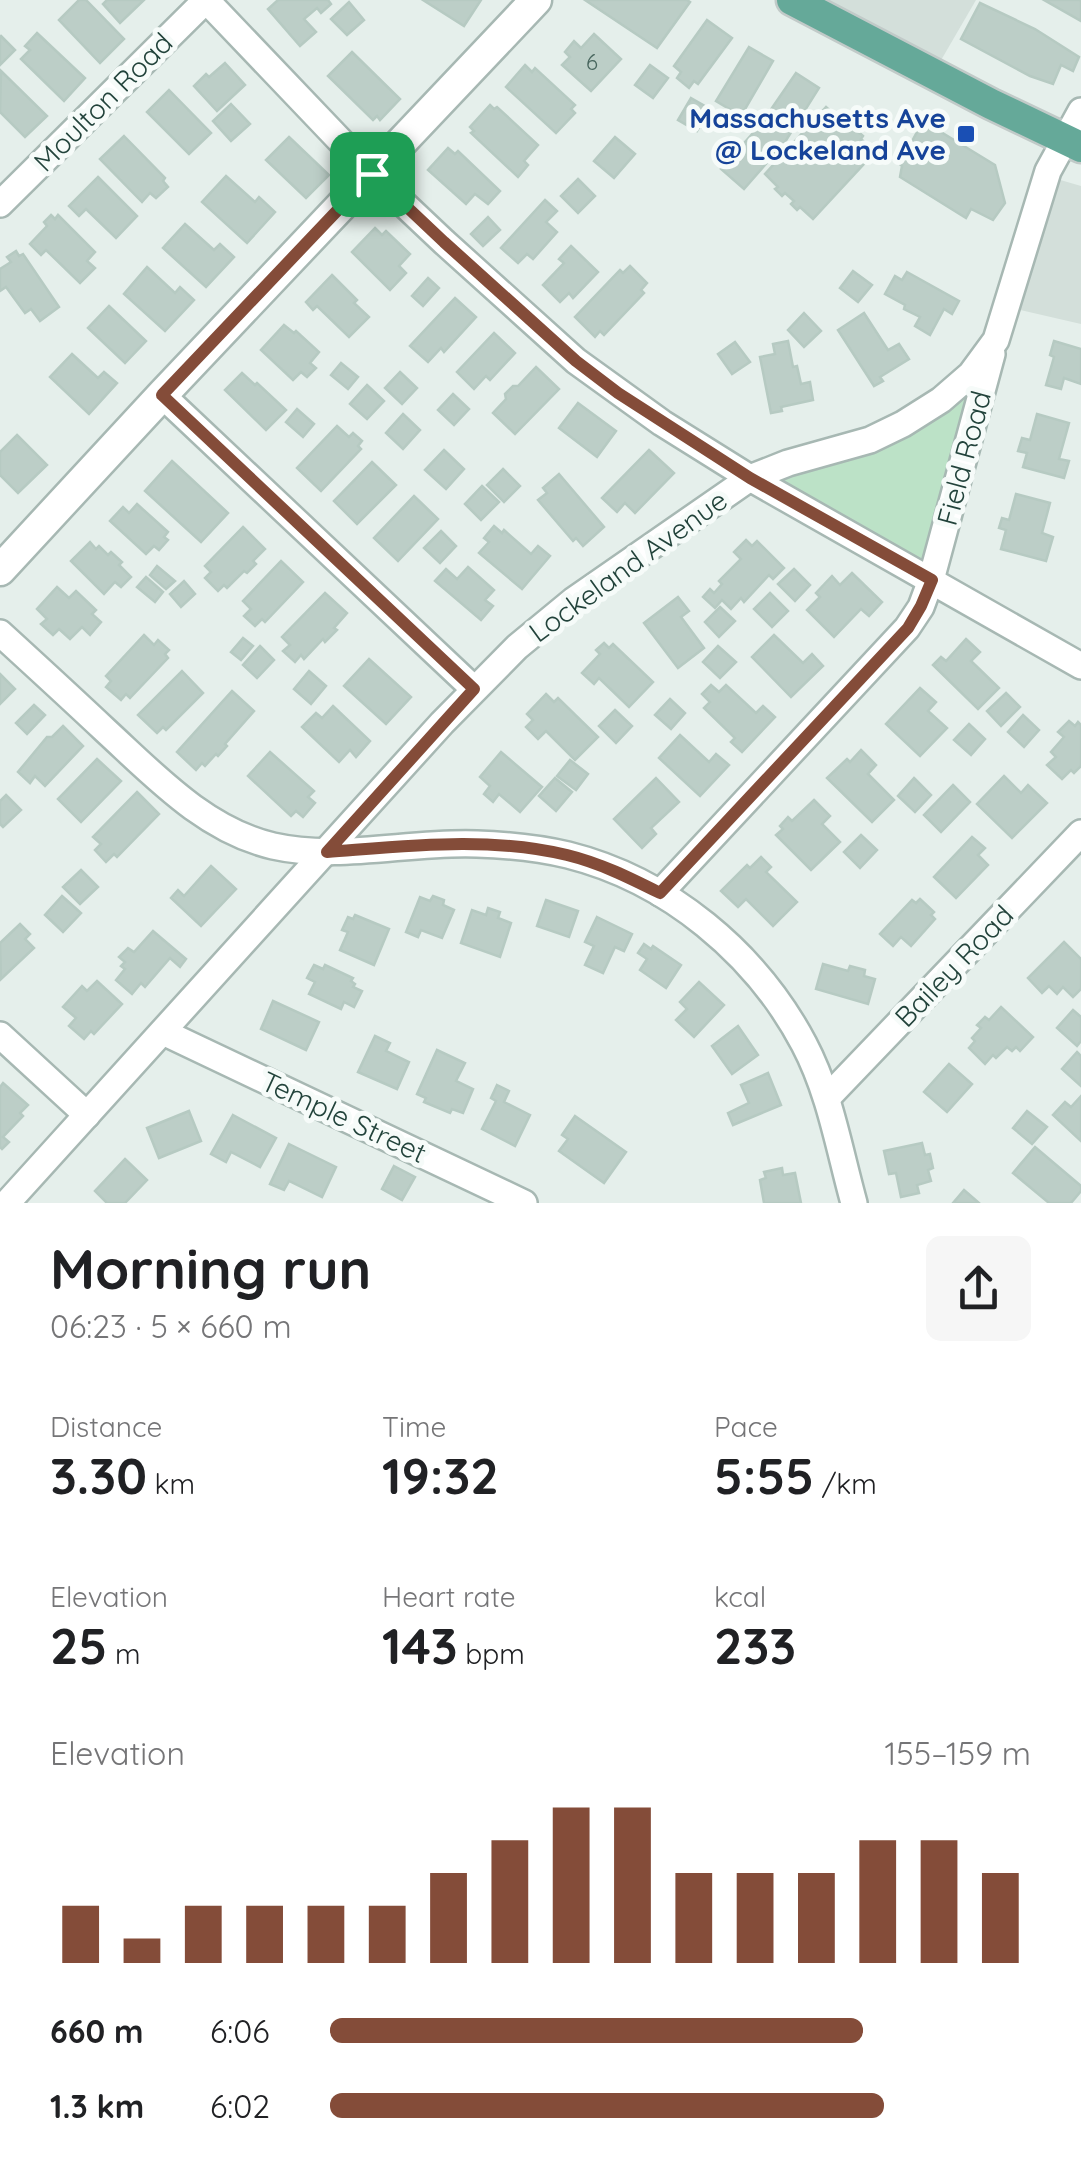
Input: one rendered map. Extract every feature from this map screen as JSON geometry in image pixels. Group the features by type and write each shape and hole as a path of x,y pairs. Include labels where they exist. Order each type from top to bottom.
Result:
{"main road":[{"path":"792,0 1072,143"}],"street":[{"path":"206,0 372,174 576,361 750,478 1081,666"},
{"name":"Moulton Road","path":"0,204 206,0"},
{"path":"0,570 536,0"},
{"name":"Lockeland Avenue","path":"7,1203 474,689 517,647 574,600 750,478 788,462 870,440 941,400 971,374 996,340 1048,171 1072,143 1081,110"},
{"name":"Field Road","path":"660,893 908,628 932,580 996,340"},
{"path":"162,395 474,689"},
{"path":"0,633 166,786 200,813 236,833 274,846 327,852 473,844 524,847 568,855 618,872 660,893 744,959 774,994 805,1045 827,1098 854,1203"},
{"name":"Bailey Road","path":"827,1098 1081,833"},
{"name":"Temple Street","path":"163,1032 524,1203"},
{"path":"0,1035 86,1116"}],"shaded area":[{"path":"792,0 976,0 933,74"},
{"path":"1057,179 1081,186 1081,324 1016,309 1042,238"}],"green space":[{"path":"996,340 931,580 750,478 903,424"}],"building":[{"path":"79,0 86,0 124,39 100,63 59,20"},
{"path":"107,0 144,0 120,23 103,4"},
{"path":"278,0 328,0 331,4 321,13 317,8 304,19 316,32 300,46 268,9"},
{"path":"423,0 481,0 464,26"},
{"path":"585,0 687,0 690,2 657,48"},
{"path":"1044,0 1081,0 1081,21"},
{"path":"349,2 364,20 347,35 331,19"},
{"path":"980,3 1035,29 1079,57 1073,71 1061,65 1053,84 961,39"},
{"path":"707,20 732,38 698,84 694,81 689,88 677,78 681,72 674,66"},
{"path":"37,33 85,78 64,101 21,59 30,50 25,46"},
{"path":"594,34 621,59 591,91 562,65 570,57 565,52 574,41 581,48"},
{"path":"0,37 15,50 0,65"},
{"path":"749,47 773,61 741,116 716,101"},
{"path":"352,52 400,99 380,120 377,116 373,120 328,76"},
{"path":"225,63 245,85 217,111 194,86"},
{"path":"525,65 532,72 535,68 575,105 571,109 575,113 556,133 506,87"},
{"path":"650,65 668,78 653,98 635,85"},
{"path":"1,71 47,116 25,137 0,112"},
{"path":"796,73 819,88 785,142 744,189 721,169 761,124"},
{"path":"169,90 211,133 189,154 147,112"},
{"path":"691,98 710,109 697,131 678,120"},
{"path":"231,104 250,124 231,141 213,121"},
{"path":"490,105 538,145 524,161 528,165 518,177 471,133 474,131 470,127"},
{"path":"826,107 863,136 861,139 875,152 813,219 800,207 797,210 785,193 782,196 765,174"},
{"path":"923,121 995,165 1005,203 993,220 971,209 966,218 900,177 902,166 894,159 906,140 911,143"},
{"path":"124,136 165,178 168,187 156,198 150,193 142,202 100,159"},
{"path":"289,137 329,175 306,198 266,160"},
{"path":"615,137 635,154 614,178 594,161"},
{"path":"448,148 455,154 458,151 500,191 488,204 475,194 466,204 428,170"},
{"path":"226,176 255,202 259,197 275,212 247,243 202,202"},
{"path":"98,177 137,216 116,238 86,209 79,216 69,206"},
{"path":"578,179 595,196 578,213 561,196"},
{"path":"545,200 557,211 546,222 557,232 533,259 527,254 518,263 501,248"},
{"path":"51,215 55,219 58,215 95,252 87,261 95,268 80,283 46,250 41,255 30,244 47,226 44,222"},
{"path":"488,217 500,230 483,246 471,234"},
{"path":"185,224 214,250 220,244 234,257 206,287 163,248"},
{"path":"375,228 382,235 386,231 410,254 399,266 406,273 390,290 352,252"},
{"path":"571,246 598,272 573,298 569,293 560,302 543,285 564,263 559,259"},
{"path":"16,251 19,256 23,254 59,307 40,321 31,309 25,313 6,287 0,291 0,269 11,262 7,257"},
{"path":"630,266 647,283 641,290 644,293 604,335 600,331 595,337 575,317 620,270 623,273"},
{"path":"147,267 175,293 180,287 194,300 165,331 124,294"},
{"path":"853,271 872,285 858,302 840,288"},
{"path":"907,272 959,301 952,314 944,309 930,335 915,326 920,317 885,294 895,276 902,280"},
{"path":"332,275 369,317 349,337 317,306 313,310 306,302"},
{"path":"428,278 439,288 423,306 412,296"},
{"path":"455,298 476,317 444,352 441,348 428,362 410,346"},
{"path":"109,306 146,341 125,363 88,328"},
{"path":"804,313 821,331 804,347 788,330"},
{"path":"864,313 888,350 899,344 909,359 880,377 883,381 874,386 838,330"},
{"path":"284,325 319,352 310,363 316,368 307,377 301,372 293,380 261,350"},
{"path":"494,333 515,353 490,380 486,376 474,389 457,372"},
{"path":"788,341 793,367 797,366 801,384 810,382 813,400 771,413 760,357 775,354 773,344"},
{"path":"1054,341 1081,349 1081,384 1064,378 1061,389 1046,385"},
{"path":"735,342 750,362 732,374 718,354"},
{"path":"72,354 98,378 104,372 117,383 89,414 50,377"},
{"path":"341,363 358,377 348,389 331,375"},
{"path":"536,367 559,389 515,434 493,413 506,399 505,394"},
{"path":"400,372 417,388 402,404 385,388"},
{"path":"242,373 286,410 266,430 225,390"},
{"path":"367,385 384,401 367,419 350,404"},
{"path":"453,394 469,409 454,425 438,410"},
{"path":"578,403 616,431 597,457 559,428"},
{"path":"297,409 314,424 303,437 286,422"},
{"path":"403,414 420,430 403,449 386,433"},
{"path":"1037,414 1069,423 1059,459 1069,461 1064,478 1023,467 1027,453 1018,451 1022,438 1030,440"},
{"path":"337,426 349,437 353,433 362,441 358,446 361,449 321,491 297,468"},
{"path":"17,435 47,465 18,493 0,475 0,452"},
{"path":"444,450 464,469 446,489 425,470"},
{"path":"649,450 674,473 635,513 625,503 617,512 602,498"},
{"path":"172,461 228,513 201,542 145,491"},
{"path":"372,462 396,485 357,524 334,501"},
{"path":"503,469 520,486 504,502 487,485"},
{"path":"559,474 604,527 583,546 576,538 573,541 538,500 547,493 543,488"},
{"path":"482,486 499,502 481,520 465,504"},
{"path":"1016,494 1050,503 1042,533 1053,537 1046,561 1001,549 1006,530 999,528 1002,518 1009,520"},
{"path":"414,496 438,519 398,561 374,538"},
{"path":"137,504 168,532 164,537 168,540 159,550 154,546 146,554 110,521 123,507 129,513"},
{"path":"494,526 531,554 538,546 550,556 522,589 479,553 489,542 484,538"},
{"path":"243,527 265,549 247,573 244,571 227,588 224,585 218,591 205,578 211,572 205,566"},
{"path":"441,531 456,546 440,563 424,548"},
{"path":"746,540 752,546 757,541 784,568 773,579 769,575 744,602 741,598 731,609 722,600 715,608 703,597 710,589 714,593 722,584 719,581 741,559 734,552"},
{"path":"90,542 122,562 119,565 131,577 121,587 115,582 104,594 71,561"},
{"path":"281,561 303,582 265,622 262,619 255,626 244,616 251,609 243,601"},
{"path":"157,566 175,581 166,589 150,575"},
{"path":"468,567 494,590 485,600 493,606 481,620 435,581 446,569 457,579"},
{"path":"794,569 810,585 795,601 778,584"},
{"path":"852,573 882,602 869,616 861,609 834,637 807,610 832,576 840,585"},
{"path":"146,577 163,592 155,602 137,587"},
{"path":"184,581 195,594 181,607 170,594"},
{"path":"57,587 69,598 76,591 96,610 92,614 101,622 90,635 82,627 70,639 59,629 53,635 41,624 47,619 37,609"},
{"path":"325,593 347,613 325,642 323,639 304,659 301,655 295,662 283,651 290,645 282,637"},
{"path":"770,593 788,611 772,627 754,609"},
{"path":"678,597 689,611 681,617 704,648 678,668 644,623"},
{"path":"720,607 735,621 719,637 705,622"},
{"path":"144,635 154,645 158,640 169,650 165,654 168,658 130,698 126,694 121,700 106,687 111,681 106,676"},
{"path":"774,635 803,663 812,654 823,666 791,697 752,657"},
{"path":"243,638 253,646 241,660 231,652"},
{"path":"966,639 980,652 971,661 999,688 978,709 933,665 941,657 946,661"},
{"path":"604,643 609,648 613,644 653,682 629,707 599,678 594,684 582,673 600,654 596,650"},
{"path":"260,646 274,660 257,678 243,665"},
{"path":"718,646 736,662 720,678 703,662"},
{"path":"369,659 411,697 386,724 344,686"},
{"path":"182,671 203,693 166,730 163,727 157,733 138,715"},
{"path":"309,671 326,686 311,704 294,689"},
{"path":"0,674 15,689 0,704"},
{"path":"711,685 719,692 726,685 756,713 763,706 775,717 742,752 731,742 735,738 704,708 710,702 702,694"},
{"path":"920,688 936,702 928,711 947,728 920,756 886,724"},
{"path":"232,691 254,711 218,756 196,770 177,752"},
{"path":"1006,693 1020,707 1001,726 987,711"},
{"path":"546,694 554,702 558,698 598,737 575,760 546,731 538,739 526,727 533,720 527,714"},
{"path":"670,699 685,713 671,729 655,715"},
{"path":"34,705 45,715 27,734 16,723"},
{"path":"333,706 370,741 356,757 350,750 339,762 302,727 316,713 322,718"},
{"path":"615,710 632,726 616,743 599,726"},
{"path":"1023,715 1039,730 1024,747 1008,732"},
{"path":"1069,721 1081,725 1081,766 1062,779 1047,765 1056,757 1051,752 1064,737 1058,732"},
{"path":"969,724 985,739 971,755 954,740"},
{"path":"63,726 83,746 45,786 35,776 30,783 18,772 47,737"},
{"path":"680,735 709,762 716,754 729,765 700,796 659,758"},
{"path":"861,750 876,765 868,774 894,800 872,822 827,778"},
{"path":"270,752 314,791 308,797 315,803 303,817 296,811 291,816 248,776"},
{"path":"501,752 542,787 520,812 499,794 493,802 484,794 490,786 480,777"},
{"path":"97,759 121,781 81,822 58,799"},
{"path":"570,760 588,774 576,790 557,776"},
{"path":"1004,776 1021,793 1028,785 1047,803 1012,838 977,804"},
{"path":"555,778 572,792 556,811 539,796"},
{"path":"656,778 679,802 651,828 656,834 642,848 614,819"},
{"path":"914,778 931,795 915,812 898,796"},
{"path":"953,785 970,802 941,832 924,815"},
{"path":"137,792 159,814 117,857 114,854 106,862 95,850 101,844 93,837"},
{"path":"6,795 21,810 3,827 0,801"},
{"path":"814,800 830,816 822,824 840,842 811,870 776,835 788,817 792,821"},
{"path":"861,835 877,850 860,868 844,852"},
{"path":"972,837 985,848 978,855 988,865 956,898 934,877"},
{"path":"761,857 771,867 766,872 797,902 773,926 746,899 738,907 721,891"},
{"path":"211,866 236,889 201,926 171,898 178,890 184,896"},
{"path":"81,870 98,887 80,904 63,887"},
{"path":"62,896 81,913 63,932 45,915"},
{"path":"433,896 454,910 442,938 421,930 418,937 406,932 420,897 430,901"},
{"path":"920,899 934,912 931,915 935,919 911,946 901,937 893,946 880,934 912,900 916,903"},
{"path":"546,900 578,911 569,937 537,926"},
{"path":"488,908 500,912 498,918 511,923 500,957 461,943 472,910 486,915"},
{"path":"355,915 389,929 374,965 340,950 348,932 342,930 348,917 353,919"},
{"path":"597,917 632,934 624,951 615,947 603,973 585,965 594,946 585,942"},
{"path":"20,924 30,934 25,939 34,948 1,979 0,943"},
{"path":"153,931 186,959 180,967 170,958 145,987 141,983 132,994 116,980 125,969 121,966 125,962 119,957 128,948 134,952"},
{"path":"1064,942 1081,959 1081,989 1073,997 1063,987 1057,994 1049,986 1042,993 1028,978"},
{"path":"644,944 681,965 666,988 640,970 647,959 638,953"},
{"path":"823,964 848,971 850,966 865,970 864,976 875,979 868,1004 816,989"},
{"path":"314,965 323,969 325,965 353,978 353,987 362,991 354,1007 344,1002 341,1009 309,994 315,982 307,978"},
{"path":"97,981 122,1004 94,1034 91,1031 84,1039 69,1026 76,1018 63,1007 82,986 87,991"},
{"path":"699,982 724,1005 694,1037 676,1020 687,1009 680,1002"},
{"path":"273,1001 319,1022 306,1050 261,1029"},
{"path":"1001,1007 1033,1037 1020,1051 1007,1047 985,1064 969,1048 981,1028 977,1025 985,1017 989,1020"},
{"path":"1073,1010 1081,1017 1081,1041 1077,1046 1057,1028"},
{"path":"738,1026 758,1055 732,1074 712,1046"},
{"path":"375,1036 390,1043 386,1051 409,1062 397,1089 358,1072"},
{"path":"437,1050 465,1063 456,1081 473,1089 463,1113 452,1109 450,1113 424,1102 426,1098 417,1094"},
{"path":"1077,1052 1081,1056 1081,1086 1062,1069"},
{"path":"949,1064 972,1084 947,1112 924,1092"},
{"path":"768,1073 781,1105 733,1125 728,1113 749,1103 741,1085"},
{"path":"3,1083 28,1105 3,1137 9,1142 2,1149 0,1087"},
{"path":"497,1085 509,1091 504,1102 530,1115 515,1146 482,1129 496,1101 491,1098"},
{"path":"1081,1096 1081,1141 1053,1115 1065,1102 1071,1107"},
{"path":"189,1111 201,1141 159,1158 147,1128"},
{"path":"1027,1111 1047,1127 1032,1144 1013,1128"},
{"path":"233,1115 276,1138 260,1167 231,1152 226,1162 211,1154"},
{"path":"575,1116 626,1152 604,1183 559,1151 568,1139 562,1135"},
{"path":"922,1143 925,1155 930,1154 931,1181 917,1185 919,1193 901,1197 896,1173 889,1174 884,1151"},
{"path":"289,1144 336,1167 322,1197 289,1181 284,1190 270,1184"},
{"path":"1035,1147 1081,1186 1071,1203 1049,1203 1013,1173"},
{"path":"125,1159 147,1180 125,1203 107,1203 95,1191"},
{"path":"394,1166 415,1177 402,1200 382,1189"},
{"path":"782,1168 783,1175 795,1173 801,1203 764,1203 760,1180 766,1178 764,1172"},
{"path":"964,1190 979,1203 953,1203"}],"place":[{"name":"Massachusetts Ave @ Lockeland Ave","path":"966,134"}],"route":[{"path":"372,174 576,361 618,393 750,478 932,580 908,628 660,893 618,872 568,855 524,847 473,844 327,852 474,689 162,395 372,174"}]}
